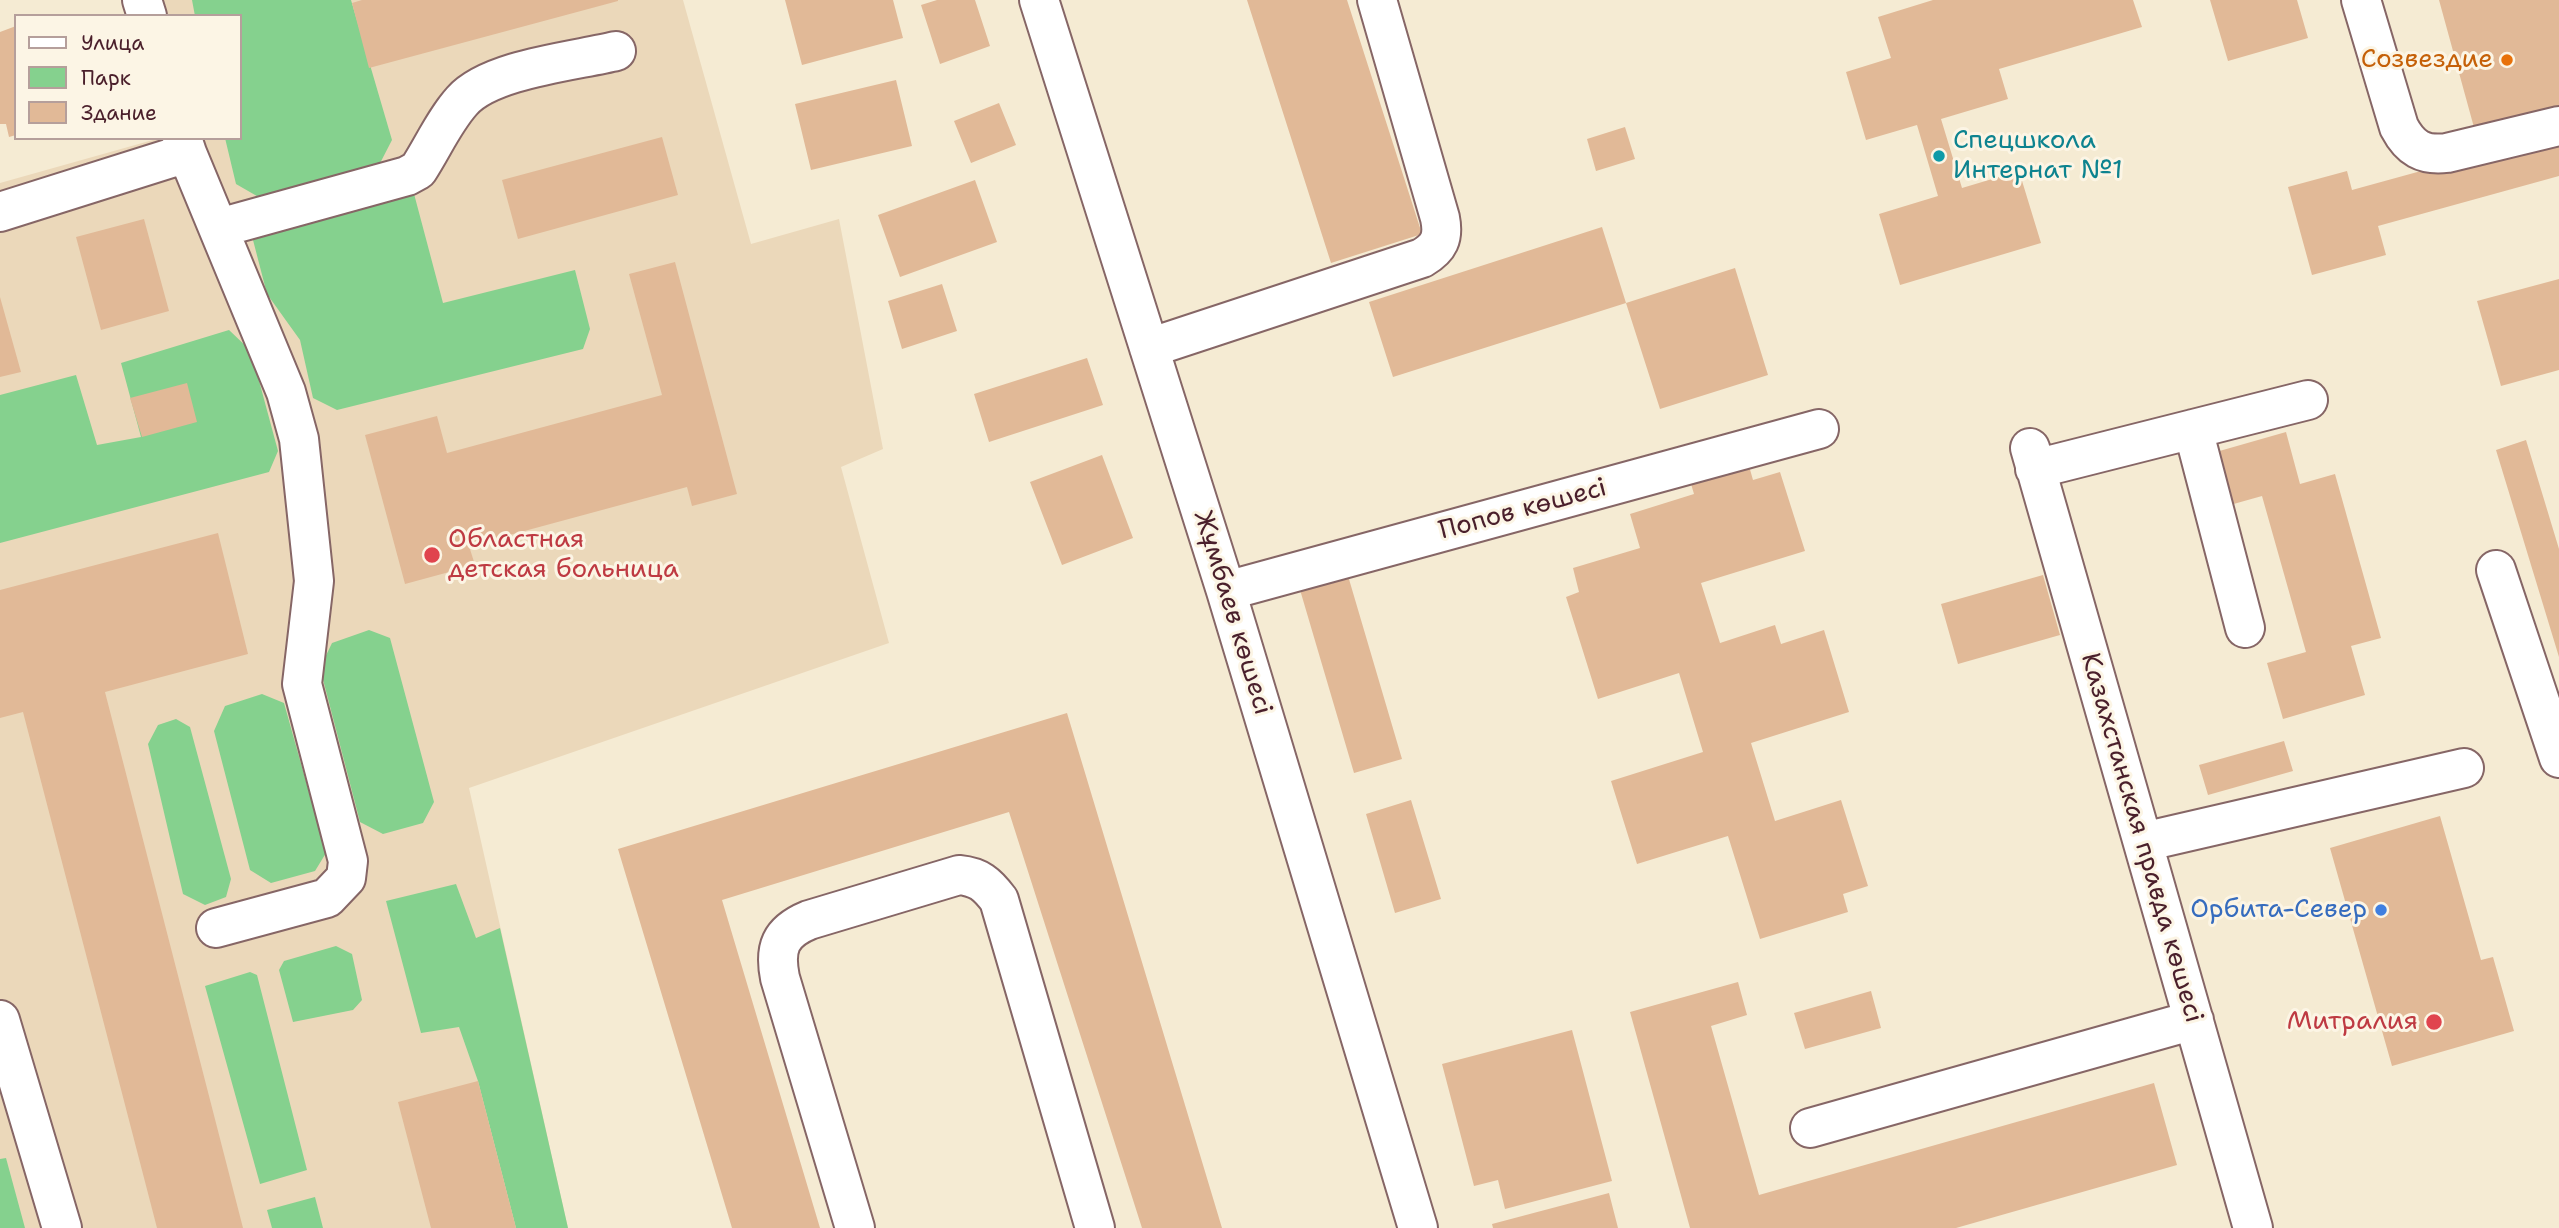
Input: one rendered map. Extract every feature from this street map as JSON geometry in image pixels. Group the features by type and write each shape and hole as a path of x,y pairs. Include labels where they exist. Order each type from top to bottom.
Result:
{"street":[{"name":"Жұмбаев көшесі","path":"1039,0 1226,591 1418,1228"},
{"path":"1149,348 1422,258 1433,252 1440,243 1440,218 1377,0"},
{"path":"2361,0 2399,127 2407,142 2419,151 2432,155 2447,153 2559,125"},
{"path":"219,228 407,176 418,170 463,99 481,87 500,78 616,51"},
{"path":"0,212 185,146 286,392 299,439 314,581 302,684 348,861 346,878 327,898 216,928"},
{"path":"2245,628 2193,429 2308,400"},
{"name":"Попов көшесі","path":"1226,591 1819,429"},
{"name":"Казахстанская правда көшесі","path":"2193,429 2033,458 2253,1228"},
{"path":"2496,570 2559,758"},
{"path":"2143,842 2464,768"},
{"path":"855,1228 779,978 776,959 779,940 791,927 809,920 960,875 975,877 988,885 999,900 1095,1228"},
{"path":"0,1020 62,1228"},
{"path":"1810,1128 2194,1020"}],"shaded area":[{"name":"Областная детская больница","path":"128,0 683,0 751,244 839,219 883,449 841,467 889,643 469,788 568,1228 0,1228 0,183 153,140 242,140 242,14 131,14"}],"green space":[{"path":"192,0 351,0 392,140 376,171 262,199 236,184 225,140 242,140 242,14 195,14"},
{"path":"413,190 443,303 575,270 590,329 583,349 337,410 313,398 300,340 267,294 253,240 269,221"},
{"path":"229,330 251,351 278,451 269,472 0,543 0,395 76,375 97,445 141,437 121,363"},
{"path":"369,630 390,638 434,802 423,823 383,834 360,822 320,668 332,643"},
{"path":"262,694 284,703 326,853 315,871 271,883 250,870 214,731 225,706"},
{"path":"176,719 190,727 231,879 226,897 205,905 183,894 148,744 158,725"},
{"path":"456,884 476,938 500,928 568,1228 516,1228 478,1081 459,1027 421,1033 386,901"},
{"path":"336,946 352,954 362,1000 353,1010 293,1022 279,970 284,961"},
{"path":"250,972 257,975 307,1170 260,1184 205,986"},
{"path":"6,1158 25,1228 0,1228 0,1159"},
{"path":"315,1197 323,1228 272,1228 267,1210"}],"building":[{"path":"362,0 618,1 369,68 352,3"},
{"path":"785,0 893,0 903,38 802,65"},
{"path":"937,0 975,0 990,46 940,64 921,5"},
{"path":"1247,0 1347,0 1422,234 1331,263"},
{"name":"Спецшкола Интернат №1","path":"1933,0 2133,0 2142,27 1999,69 2008,99 1941,119 1962,188 2019,171 2041,243 1900,285 1879,214 1938,196 1917,125 1866,140 1846,72 1891,58 1878,17"},
{"path":"2210,0 2297,0 2308,38 2228,61"},
{"name":"Созвездие","path":"2439,0 2559,0 2559,120 2478,142"},
{"path":"14,27 14,136 9,137 6,124 0,124 0,32"},
{"path":"896,80 912,146 811,170 795,104"},
{"path":"999,103 1016,145 971,163 954,121"},
{"path":"1625,127 1635,159 1596,171 1587,139"},
{"path":"2559,133 2559,176 2378,226 2386,255 2312,275 2288,187 2347,171 2352,190"},
{"path":"662,137 678,195 518,239 502,180"},
{"path":"975,180 997,242 900,277 878,215"},
{"path":"144,219 169,311 101,330 76,237"},
{"path":"1602,227 1626,303 1393,377 1369,302"},
{"path":"675,262 737,494 692,506 687,487 469,546 475,565 405,584 365,435 437,416 447,453 662,395 629,274"},
{"path":"1735,268 1768,375 1660,409 1626,303"},
{"path":"2559,279 2559,370 2501,386 2477,301"},
{"path":"942,284 957,331 902,349 888,301"},
{"path":"0,297 21,372 0,377"},
{"path":"1087,358 1103,405 989,442 974,394"},
{"path":"187,383 197,422 142,437 130,398"},
{"path":"2286,432 2300,484 2335,474 2381,638 2351,646 2365,695 2283,719 2267,663 2306,652 2262,496 2230,505 2216,452"},
{"path":"2526,440 2559,549 2559,657 2496,450"},
{"path":"1102,455 1133,538 1062,565 1030,482"},
{"path":"1747,459 1753,480 1780,472 1805,551 1701,583 1720,643 1775,625 1781,644 1824,630 1849,712 1751,743 1775,821 1841,800 1868,886 1843,894 1848,912 1760,939 1728,836 1637,864 1611,781 1703,752 1679,673 1598,699 1566,597 1579,592 1573,568 1640,548 1630,514 1694,494 1689,477"},
{"path":"218,533 248,654 105,692 243,1228 157,1228 23,712 0,718 0,590"},
{"path":"1346,569 1402,759 1354,773 1298,583"},
{"path":"2043,575 2060,635 1958,664 1941,604"},
{"path":"1067,713 1222,1228 1142,1228 1009,812 722,900 820,1228 732,1228 618,849"},
{"path":"2284,741 2293,771 2208,795 2199,765"},
{"path":"1411,800 1441,899 1395,913 1366,814"},
{"path":"2440,816 2481,960 2493,957 2514,1031 2392,1066 2330,848"},
{"path":"1738,982 1747,1015 1711,1026 1759,1195 2154,1083 2177,1165 1956,1228 1690,1228 1630,1012"},
{"path":"1871,991 1881,1028 1805,1049 1794,1013"},
{"path":"1572,1030 1612,1181 1505,1209 1498,1180 1474,1186 1442,1064"},
{"path":"478,1081 516,1228 431,1228 398,1102"},
{"path":"1609,1193 1618,1228 1493,1228 1492,1224"}],"place":[{"name":"Созвездие","path":"2507,60"},
{"name":"Спецшкола Интернат №1","path":"1939,156"},
{"name":"Областная детская больница","path":"432,555"},
{"name":"Орбита-Север","path":"2381,910"},
{"name":"Митралия","path":"2434,1022"}]}
